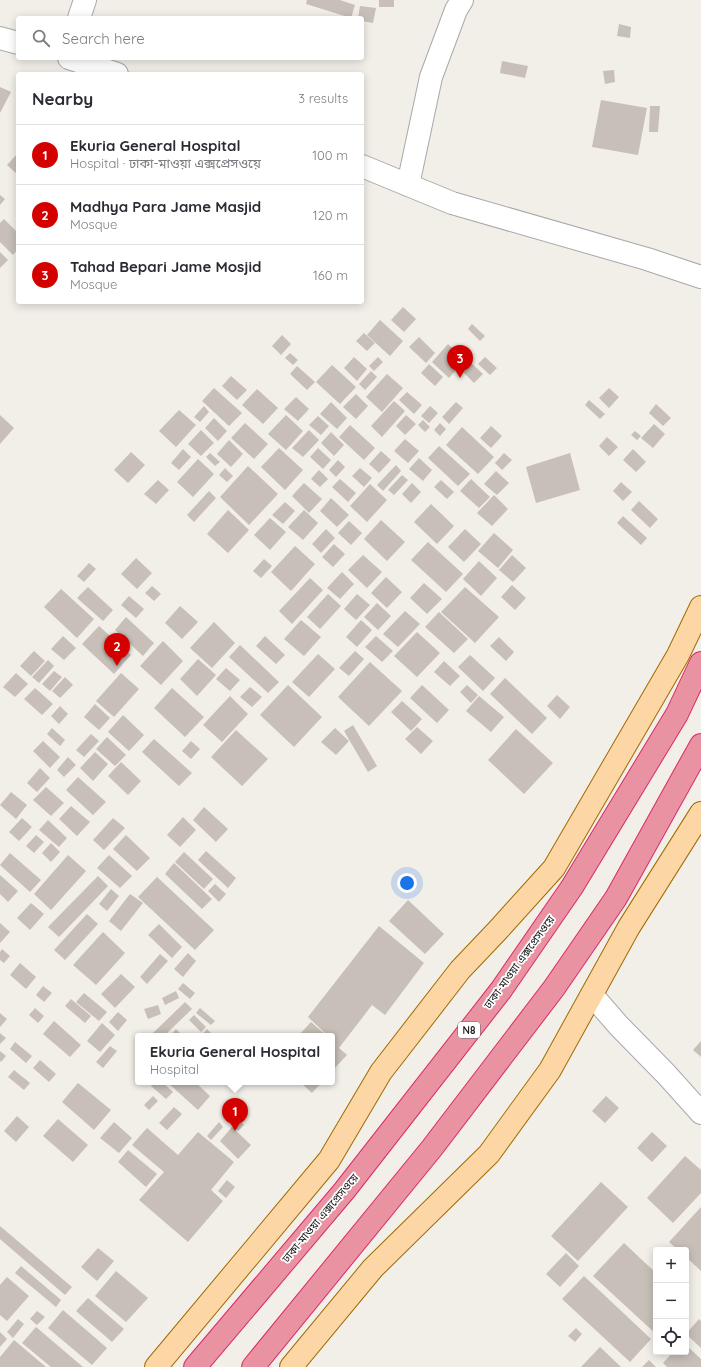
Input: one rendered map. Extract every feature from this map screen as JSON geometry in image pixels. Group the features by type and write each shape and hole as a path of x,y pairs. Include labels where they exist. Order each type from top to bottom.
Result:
{"highway":[{"name":"ঢাকা-মাওয়া এক্সপ্রেসওয়ে","path":"195,1367 344,1191 501,990 572,887 677,714 701,663"},
{"path":"253,1367 432,1148 554,988 616,898 701,745"}],"main road":[{"path":"156,1367 329,1160 380,1072 460,970 554,868 678,655 701,607"},
{"path":"291,1367 373,1268 489,1154 550,1070 629,927 701,813"}],"street":[{"path":"80,16 85,0"},
{"path":"408,185 431,77 456,10 462,0"},
{"path":"0,38 16,42"},
{"path":"75,60 111,72"},
{"path":"364,167 452,202 647,259 701,277"},
{"path":"592,995 619,1026 666,1074 701,1113"}],"building":[{"path":"307,0 340,0 355,5 352,16 345,16 306,4"},
{"path":"379,0 394,0 394,7 379,7"},
{"path":"360,6 376,8 373,23 364,21 364,16 358,16"},
{"path":"619,24 631,27 630,38 617,36"},
{"path":"502,61 528,66 525,78 500,73"},
{"path":"614,70 615,82 605,84 603,71"},
{"path":"0,87 11,92 0,113"},
{"path":"601,100 647,108 638,155 592,147"},
{"path":"650,106 660,106 658,132 649,132"},
{"path":"16,155 16,173 7,165"},
{"path":"0,195 5,199 0,205"},
{"path":"4,219 16,231 16,251 13,255 0,242 0,223"},
{"path":"0,252 8,260 0,268"},
{"path":"403,307 416,319 404,332 391,320"},
{"path":"380,320 403,341 390,356 367,335"},
{"path":"472,324 485,336 480,341 468,329"},
{"path":"364,333 375,343 367,351 356,341"},
{"path":"282,335 291,344 281,355 272,346"},
{"path":"419,337 435,353 426,363 409,347"},
{"path":"448,344 465,360 449,378 432,362"},
{"path":"290,353 298,360 293,365 285,358"},
{"path":"354,357 367,369 357,381 344,368"},
{"path":"378,357 383,362 374,371 369,366"},
{"path":"485,357 497,368 490,375 478,364"},
{"path":"470,362 483,374 474,383 462,371"},
{"path":"429,364 443,377 435,386 421,373"},
{"path":"332,365 356,387 340,404 316,382"},
{"path":"297,366 315,382 307,390 290,374"},
{"path":"371,371 377,377 365,390 359,384"},
{"path":"387,374 403,388 382,412 366,397"},
{"path":"231,376 247,390 237,400 222,386"},
{"path":"214,388 242,413 229,426 202,401"},
{"path":"609,388 619,397 609,408 599,398"},
{"path":"257,389 278,408 263,424 242,405"},
{"path":"407,392 422,405 414,414 399,400"},
{"path":"356,394 368,406 356,419 343,407"},
{"path":"296,397 309,409 298,421 284,409"},
{"path":"589,400 605,414 600,419 585,405"},
{"path":"394,401 405,411 382,437 371,426"},
{"path":"331,402 347,418 337,429 320,414"},
{"path":"456,402 463,408 449,424 442,417"},
{"path":"656,404 671,418 663,426 649,413"},
{"path":"204,406 209,412 200,422 194,417"},
{"path":"430,406 438,413 429,423 421,416"},
{"path":"179,410 196,425 176,447 159,431"},
{"path":"0,415 14,428 0,444"},
{"path":"286,415 303,431 286,450 268,434"},
{"path":"406,415 416,424 405,435 396,426"},
{"path":"318,416 329,426 321,435 309,425"},
{"path":"214,418 227,431 218,441 205,428"},
{"path":"423,420 430,427 425,432 418,425"},
{"path":"245,423 268,444 254,459 231,438"},
{"path":"440,423 446,429 440,436 434,430"},
{"path":"654,424 665,434 653,448 641,438"},
{"path":"350,425 375,448 364,460 339,437"},
{"path":"491,426 502,436 491,448 480,438"},
{"path":"462,427 494,457 478,474 446,445"},
{"path":"201,430 214,443 201,456 188,444"},
{"path":"309,430 319,440 303,457 292,448"},
{"path":"635,431 641,436 637,440 631,435"},
{"path":"331,432 344,445 334,456 321,443"},
{"path":"607,437 618,447 609,456 599,446"},
{"path":"405,439 419,451 408,463 394,451"},
{"path":"229,440 243,454 231,467 217,454"},
{"path":"439,446 470,474 458,486 428,458"},
{"path":"279,448 303,470 285,490 261,467"},
{"path":"318,448 331,460 323,469 310,457"},
{"path":"183,449 191,457 179,470 171,463"},
{"path":"633,449 646,462 636,472 623,460"},
{"path":"381,451 391,460 379,473 369,464"},
{"path":"131,452 145,465 128,483 114,470"},
{"path":"210,453 220,462 215,466 206,457"},
{"path":"504,453 512,460 502,470 495,463"},
{"path":"570,453 580,490 536,503 526,467"},
{"path":"419,458 432,470 423,481 409,469"},
{"path":"198,459 214,474 193,497 177,482"},
{"path":"338,460 345,467 336,477 329,470"},
{"path":"396,465 401,471 383,491 377,485"},
{"path":"248,466 278,494 249,525 220,497"},
{"path":"225,468 233,476 227,482 219,475"},
{"path":"360,468 372,478 364,487 352,476"},
{"path":"319,470 328,479 320,487 311,479"},
{"path":"496,471 509,483 497,495 484,484"},
{"path":"402,475 408,480 394,495 388,490"},
{"path":"340,479 356,493 348,502 332,487"},
{"path":"471,479 490,497 479,508 460,491"},
{"path":"158,480 169,490 156,504 144,494"},
{"path":"441,480 454,492 447,499 434,487"},
{"path":"621,482 632,492 623,501 613,491"},
{"path":"304,483 322,499 309,513 292,496"},
{"path":"412,483 421,492 411,503 402,494"},
{"path":"370,484 387,500 367,522 350,506"},
{"path":"209,491 216,498 194,522 187,515"},
{"path":"494,495 508,509 492,526 477,513"},
{"path":"331,498 349,515 337,527 320,511"},
{"path":"639,501 658,519 650,528 631,510"},
{"path":"285,502 295,511 283,524 272,515"},
{"path":"431,504 454,526 437,544 414,522"},
{"path":"228,510 249,530 228,553 207,534"},
{"path":"304,510 318,523 303,540 288,527"},
{"path":"623,516 647,538 641,545 617,523"},
{"path":"270,518 286,532 270,550 254,535"},
{"path":"381,520 405,542 387,561 364,539"},
{"path":"349,521 362,533 351,545 338,533"},
{"path":"326,529 335,538 321,553 312,544"},
{"path":"465,529 481,544 464,562 448,547"},
{"path":"494,533 513,550 498,568 478,551"},
{"path":"428,542 463,574 446,592 411,560"},
{"path":"334,544 345,554 333,567 322,557"},
{"path":"295,546 315,564 291,591 271,572"},
{"path":"363,555 382,572 367,588 348,570"},
{"path":"512,555 526,568 513,582 499,570"},
{"path":"136,558 152,573 137,589 121,574"},
{"path":"264,559 272,566 261,578 253,571"},
{"path":"479,561 497,578 481,596 463,579"},
{"path":"89,563 96,569 84,582 77,576"},
{"path":"342,572 354,584 340,599 327,588"},
{"path":"386,577 402,592 387,608 371,593"},
{"path":"310,578 323,590 292,624 279,611"},
{"path":"424,583 442,599 427,614 410,598"},
{"path":"512,585 526,598 515,610 501,597"},
{"path":"152,586 161,594 154,601 145,593"},
{"path":"88,587 113,610 103,621 77,598"},
{"path":"465,587 499,617 475,643 441,612"},
{"path":"61,589 94,619 77,638 44,607"},
{"path":"328,594 341,606 320,629 307,617"},
{"path":"357,594 370,605 356,620 344,609"},
{"path":"129,596 144,609 136,618 121,605"},
{"path":"377,603 391,616 378,630 364,617"},
{"path":"180,606 198,622 182,639 165,623"},
{"path":"405,611 420,624 398,647 383,634"},
{"path":"439,612 468,639 454,653 425,627"},
{"path":"126,617 154,643 143,656 115,630"},
{"path":"301,620 321,637 304,656 284,639"},
{"path":"361,620 372,630 357,647 346,637"},
{"path":"214,622 235,643 212,668 190,648"},
{"path":"99,626 131,655 114,674 82,644"},
{"path":"417,632 440,653 417,677 394,656"},
{"path":"63,636 76,648 64,660 51,649"},
{"path":"265,636 285,655 276,664 256,646"},
{"path":"376,636 393,651 382,662 365,647"},
{"path":"499,637 514,652 506,661 490,646"},
{"path":"163,641 183,661 161,685 140,666"},
{"path":"240,645 279,682 268,693 229,657"},
{"path":"34,651 45,661 31,676 20,666"},
{"path":"355,651 364,659 349,676 339,668"},
{"path":"318,654 335,669 309,697 292,682"},
{"path":"470,655 495,678 483,691 458,667"},
{"path":"198,659 216,675 197,696 180,679"},
{"path":"48,660 54,666 39,683 32,677"},
{"path":"444,661 460,676 450,686 434,672"},
{"path":"370,662 402,691 369,726 338,697"},
{"path":"226,668 240,680 230,691 216,679"},
{"path":"54,671 62,677 50,691 42,684"},
{"path":"16,673 28,684 15,697 3,687"},
{"path":"121,673 139,689 114,717 96,701"},
{"path":"65,677 73,685 60,698 52,691"},
{"path":"505,678 547,718 532,734 490,694"},
{"path":"288,685 322,717 294,747 260,715"},
{"path":"422,685 449,710 437,723 410,698"},
{"path":"467,685 478,695 471,703 460,692"},
{"path":"250,687 262,697 252,707 240,697"},
{"path":"35,688 53,704 42,715 24,699"},
{"path":"172,688 204,717 185,737 154,708"},
{"path":"557,695 570,707 560,719 547,706"},
{"path":"230,696 248,714 222,742 203,725"},
{"path":"479,696 504,717 491,732 466,711"},
{"path":"402,701 422,719 411,731 391,712"},
{"path":"95,704 110,718 99,730 84,717"},
{"path":"60,706 68,714 59,724 51,716"},
{"path":"123,715 144,735 129,751 108,732"},
{"path":"353,725 377,766 368,772 344,731"},
{"path":"417,727 433,741 421,754 405,739"},
{"path":"52,728 65,740 60,746 47,734"},
{"path":"335,728 349,741 336,755 321,742"},
{"path":"516,729 553,763 524,794 488,760"},
{"path":"236,730 268,759 242,786 211,757"},
{"path":"91,734 99,741 84,757 76,750"},
{"path":"107,737 126,755 115,766 96,749"},
{"path":"154,739 192,773 179,786 142,752"},
{"path":"43,741 60,757 50,768 33,751"},
{"path":"191,741 200,749 191,759 182,751"},
{"path":"95,752 108,764 93,781 80,768"},
{"path":"68,757 76,765 64,777 57,770"},
{"path":"121,762 141,781 128,795 108,776"},
{"path":"40,768 50,778 37,792 27,783"},
{"path":"78,777 106,802 93,815 66,790"},
{"path":"46,787 64,803 51,816 33,800"},
{"path":"11,792 27,805 16,819 0,805"},
{"path":"71,806 90,822 77,836 59,819"},
{"path":"204,807 228,829 216,842 193,820"},
{"path":"183,817 196,830 180,847 167,835"},
{"path":"22,818 32,827 19,841 9,832"},
{"path":"113,818 125,828 104,850 93,840"},
{"path":"48,820 67,838 59,847 39,830"},
{"path":"36,835 44,842 34,853 26,846"},
{"path":"126,835 150,858 137,871 113,849"},
{"path":"51,843 60,852 51,862 42,853"},
{"path":"206,851 236,878 228,888 198,860"},
{"path":"184,852 213,879 204,889 175,862"},
{"path":"10,853 41,880 30,892 0,865"},
{"path":"68,855 86,871 51,910 34,894"},
{"path":"109,855 132,876 120,888 97,868"},
{"path":"174,863 212,899 202,909 165,874"},
{"path":"0,875 18,891 8,902 0,894"},
{"path":"98,876 108,886 59,937 48,927"},
{"path":"157,877 214,930 195,950 138,897"},
{"path":"215,884 226,894 219,902 208,891"},
{"path":"111,889 119,896 107,911 99,904"},
{"path":"130,894 143,903 121,931 109,921"},
{"path":"408,900 444,934 425,954 389,921"},
{"path":"31,903 44,914 30,930 17,918"},
{"path":"87,914 98,924 65,960 54,950"},
{"path":"0,923 10,932 0,943"},
{"path":"159,924 182,947 172,958 148,935"},
{"path":"379,926 424,963 385,1015 372,1005 339,1048 347,1055 335,1068 335,1044 338,1046 335,1043 335,1033 325,1033 308,1017"},
{"path":"103,932 125,953 96,985 73,965"},
{"path":"2,949 10,956 4,963 0,960 0,952"},
{"path":"188,953 196,961 183,977 174,969"},
{"path":"160,954 168,961 147,984 140,977"},
{"path":"20,963 36,977 26,989 10,975"},
{"path":"121,974 135,987 115,1008 101,994"},
{"path":"183,983 195,993 190,999 178,989"},
{"path":"43,986 52,993 44,1002 36,995"},
{"path":"176,991 179,998 165,1005 162,998"},
{"path":"84,993 107,1012 99,1021 76,1002"},
{"path":"71,999 91,1016 85,1023 65,1006"},
{"path":"185,1002 192,1009 167,1033 153,1033"},
{"path":"158,1005 161,1014 148,1019 144,1009"},
{"path":"35,1008 44,1016 38,1023 29,1015"},
{"path":"200,1008 215,1021 211,1025 196,1013"},
{"path":"118,1012 127,1020 118,1031 109,1022"},
{"path":"0,1013 7,1019 0,1027"},
{"path":"194,1015 206,1027 201,1032 189,1020"},
{"path":"54,1021 81,1045 70,1057 43,1034"},
{"path":"311,1022 324,1033 301,1033"},
{"path":"102,1023 115,1035 100,1052 87,1041"},
{"path":"176,1029 180,1033 173,1033"},
{"path":"207,1029 211,1033 204,1033"},
{"path":"0,1033 6,1038 0,1044"},
{"path":"701,1041 701,1057 693,1050"},
{"path":"15,1042 32,1056 26,1063 10,1049"},
{"path":"110,1046 117,1051 103,1068 96,1062"},
{"path":"0,1051 6,1056 1,1062 0,1061"},
{"path":"40,1060 56,1074 49,1082 33,1068"},
{"path":"14,1070 30,1083 24,1090 8,1077"},
{"path":"78,1083 111,1110 94,1130 62,1102"},
{"path":"165,1085 173,1092 166,1099 151,1086"},
{"path":"170,1085 198,1085 210,1096 198,1110"},
{"path":"303,1085 319,1085 312,1093"},
{"path":"153,1096 158,1101 149,1110 144,1105"},
{"path":"606,1096 619,1108 605,1123 592,1111"},
{"path":"174,1107 182,1114 167,1130 159,1123"},
{"path":"233,1114 244,1125 238,1131 227,1120"},
{"path":"17,1116 29,1127 16,1142 4,1131"},
{"path":"58,1119 88,1145 73,1162 43,1136"},
{"path":"114,1122 132,1138 119,1153 100,1138"},
{"path":"219,1122 223,1127 211,1140 207,1136"},
{"path":"232,1127 251,1145 238,1159 220,1141"},
{"path":"147,1128 178,1155 198,1132 234,1162 211,1190 223,1201 188,1242 139,1200 164,1172 132,1145"},
{"path":"652,1132 667,1146 652,1162 637,1148"},
{"path":"128,1150 157,1174 146,1187 118,1162"},
{"path":"685,1156 701,1170 701,1193 673,1223 647,1198"},
{"path":"227,1180 235,1187 226,1198 218,1191"},
{"path":"601,1182 628,1207 578,1261 551,1236"},
{"path":"701,1207 701,1271 689,1260 689,1247 675,1247 669,1242"},
{"path":"0,1226 72,1287 65,1295 0,1239"},
{"path":"624,1243 653,1270 653,1331 593,1276"},
{"path":"98,1248 114,1261 97,1281 81,1267"},
{"path":"566,1253 579,1266 560,1287 546,1274"},
{"path":"21,1266 61,1300 56,1307 15,1273"},
{"path":"116,1271 148,1298 126,1322 95,1296"},
{"path":"584,1276 651,1339 630,1362 562,1299"},
{"path":"7,1277 29,1296 7,1321 0,1315 0,1285"},
{"path":"88,1298 124,1329 112,1342 76,1311"},
{"path":"63,1310 107,1348 92,1365 48,1328"},
{"path":"37,1311 45,1317 37,1325 30,1319"},
{"path":"18,1319 24,1324 13,1338 7,1332"},
{"path":"699,1319 701,1321 701,1348 689,1337 689,1331"},
{"path":"36,1327 83,1367 51,1367 22,1343"},
{"path":"576,1328 582,1334 575,1342 568,1336"},
{"path":"0,1332 7,1339 0,1347"},
{"path":"14,1340 46,1367 0,1367 0,1357"},
{"path":"600,1347 621,1367 581,1367"},
{"path":"689,1348 701,1359 701,1367 667,1367 663,1363 670,1355 689,1355"},
{"path":"649,1360 656,1367 642,1367"}],"place":[{"name":"Tahad Bepari Jame Mosjid","path":"460,378"},
{"name":"Madhya Para Jame Masjid","path":"117,666"},
{"name":"Ekuria General Hospital","path":"235,1131"}]}
